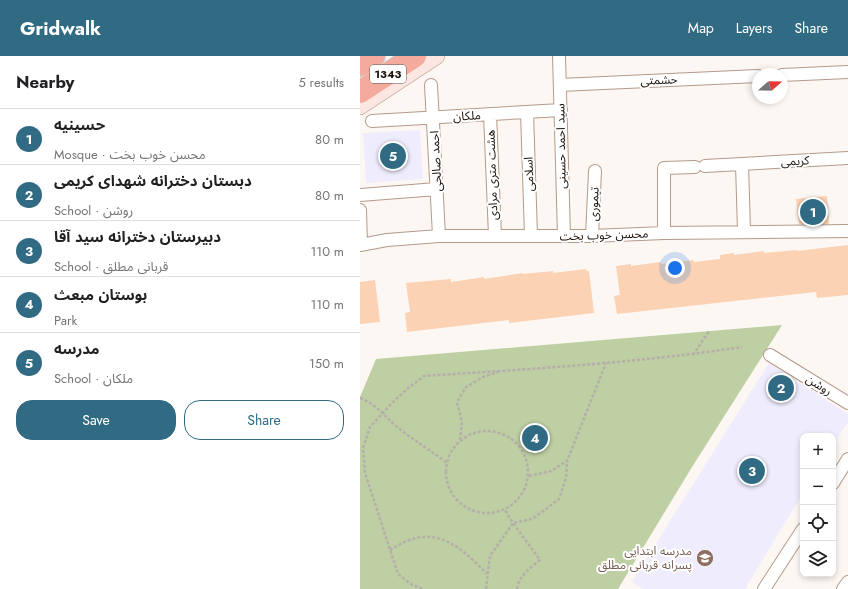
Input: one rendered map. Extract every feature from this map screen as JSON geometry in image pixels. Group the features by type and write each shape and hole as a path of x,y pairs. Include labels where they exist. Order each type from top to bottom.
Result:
{"highway":[{"path":"360,65 374,56"},
{"name":"1343","path":"360,92 415,56"}],"main road":[{"path":"360,106 436,56"}],"street":[{"name":"سید احمد حسینی","path":"559,56 564,236"},
{"path":"788,75 848,72"},
{"name":"حشمتی","path":"560,84 752,76"},
{"name":"احمد صالحی","path":"431,85 439,236"},
{"name":"ملکان","path":"372,121 561,110"},
{"name":"اسلامی","path":"527,112 531,236"},
{"name":"هشت متری مرادی","path":"490,114 495,236"},
{"name":"کریمی","path":"664,233 664,168 848,158"},
{"path":"742,164 744,231"},
{"name":"تیموری","path":"592,236 595,171"},
{"path":"360,195 437,189"},
{"path":"360,210 361,245"},
{"name":"محسن خوب بخت","path":"361,245 387,240 439,236 592,236 744,231 848,231"},
{"name":"روشن","path":"770,354 848,403"},
{"path":"836,478 848,460"},
{"path":"764,589 800,534"},
{"path":"843,589 848,582"}],"path":[{"path":"693,355 709,331"},
{"path":"422,589 411,584 398,574 364,474 363,448 370,428 406,389 424,376 606,363 693,355 742,347"},
{"path":"486,589 490,556 514,523 532,518 546,510 559,498 566,478 567,461 606,363"},
{"path":"460,440 462,422 457,402 466,387 501,371"},
{"path":"360,398 371,402 399,429 417,443 435,453 447,463"},
{"path":"485,430 499,432 512,438 522,449 528,462 529,476 525,490 517,501 505,510 493,514 479,513 467,508 457,500 450,489 446,476 447,463 452,451 460,440 471,434 485,430"},
{"path":"529,476 551,471 567,461"},
{"path":"505,510 540,560 518,581 517,589"},
{"path":"390,550 413,538 432,536 451,543 470,556 488,574"}],"shaded area":[{"path":"420,130 423,179 366,183 363,133"},
{"path":"769,363 848,414 848,422 836,440 836,433 800,433 800,498 745,589 643,589 632,582"}],"green space":[{"path":"782,325 692,467 618,589 360,589 360,397 376,359"}],"building":[{"path":"827,196 829,224 799,224 796,199"},
{"path":"848,245 848,295 817,298 816,292 617,314 614,296 620,295 616,266 631,264 631,266 661,262 661,264 693,260 694,262 720,259 720,255 734,253 734,255 764,251 764,253 797,251"},
{"path":"586,269 586,271 589,271 594,313 509,323 509,320 407,332 405,313 410,312 406,283 451,279 451,282 523,273 553,271 553,273"},
{"path":"375,280 380,322 360,324 360,282"}],"place":[{"name":"مدرسه","path":"393,156"},
{"name":"حسینیه","path":"813,212"},
{"name":"دبستان دخترانه شهدای کریمی","path":"781,388"},
{"name":"بوستان مبعث","path":"535,438"},
{"name":"دبیرستان دخترانه سید آقا","path":"752,471"},
{"name":"مدرسه ابتدایی پسرانه قربانی مطلق","path":"705,558"}]}
